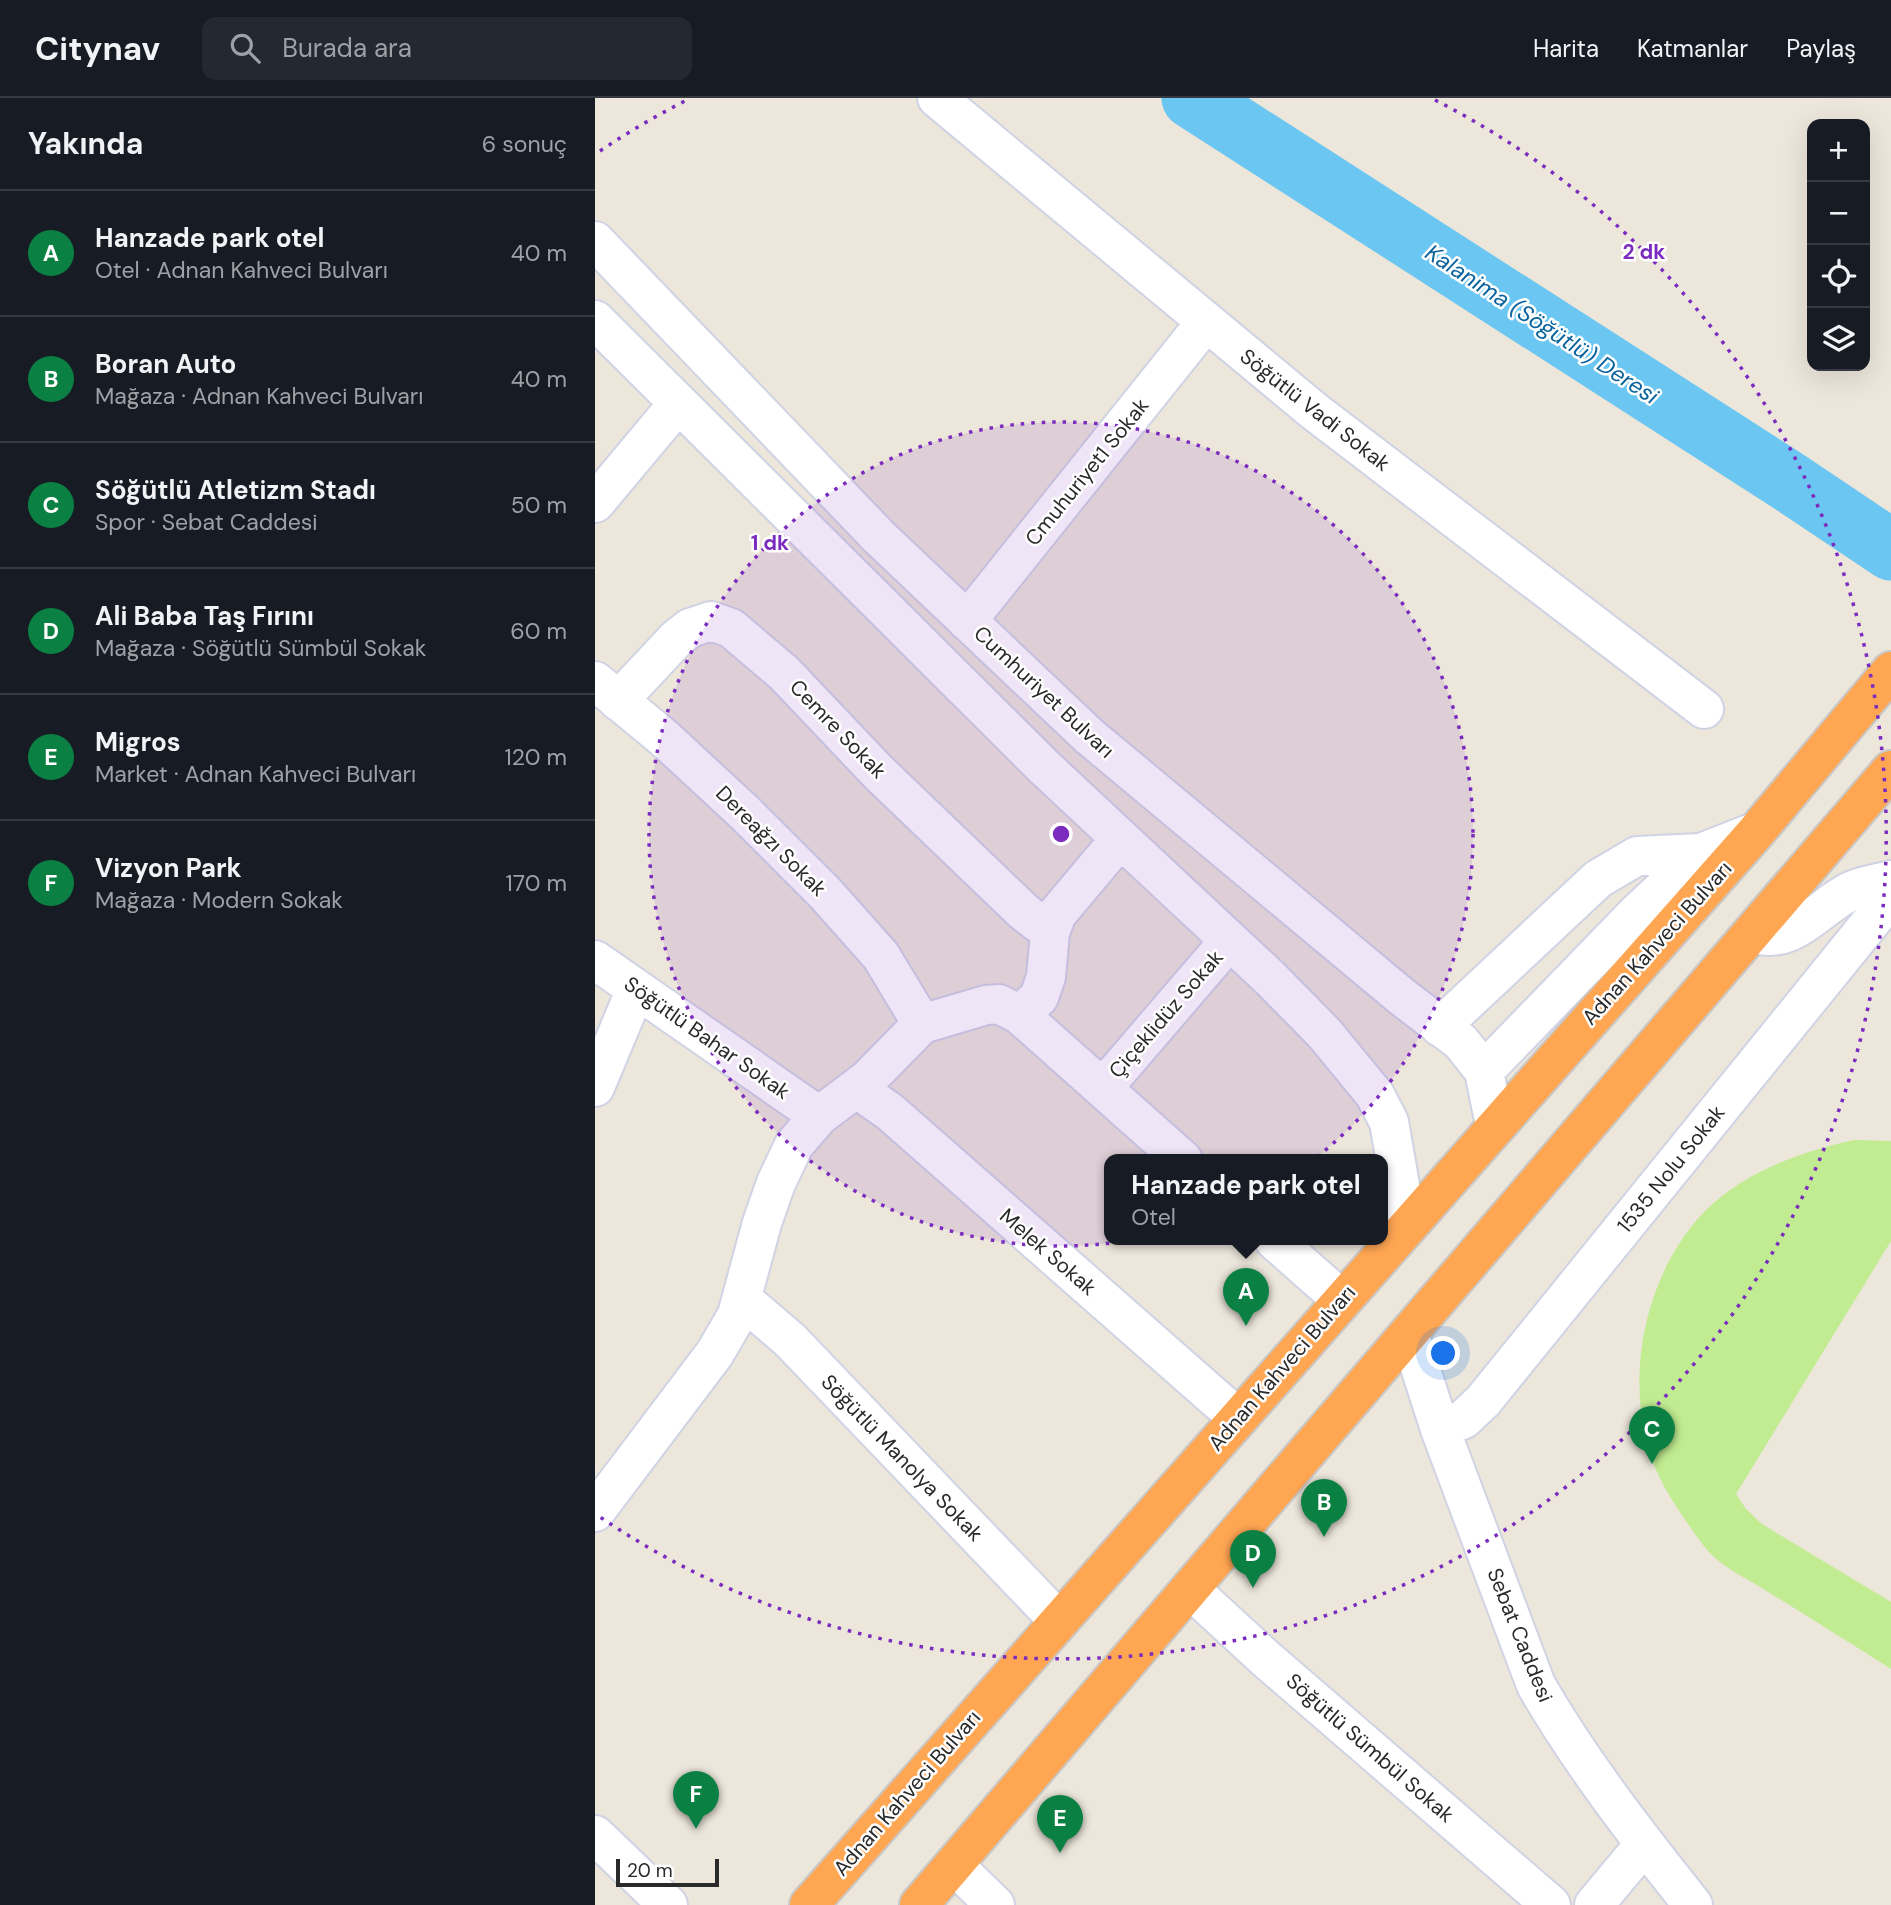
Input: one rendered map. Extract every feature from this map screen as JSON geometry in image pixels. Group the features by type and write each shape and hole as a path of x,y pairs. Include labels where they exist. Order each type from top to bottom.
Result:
{"highway":[{"name":"Adnan Kahveci Bulvarı","path":"809,1905 1759,828 1891,671"},
{"path":"919,1905 1891,770"}],"street":[{"name":"Söğütlü Vadi Sokak","path":"937,98 1314,411 1704,709"},
{"name":"Cumhuriyet Bulvarı","path":"595,241 879,537 1089,736 1461,1042 1484,1071 1495,1125"},
{"path":"595,320 677,405 842,564 1043,766 1325,1034 1375,1095 1389,1122 1407,1226"},
{"name":"Cmuhuriyet1 Sokak","path":"967,621 1206,322"},
{"path":"595,503 677,405"},
{"name":"Cemre Sokak","path":"606,691 690,628 711,621 731,628 784,674 878,772 977,868 1024,912 1050,932"},
{"name":"Dereağzı Sokak","path":"606,691 664,738 745,813 825,893 881,956 922,1024"},
{"path":"1440,1027 1598,879 1637,856 1702,852 1759,828"},
{"path":"1020,1015 1039,997 1047,977 1050,932 1057,914 1121,839"},
{"path":"1484,1071 1638,912 1702,852"},
{"path":"1752,933 1766,937 1782,935 1798,927 1845,893 1891,880"},
{"name":"1535 Nolu Sokak","path":"1440,1429 1464,1419 1483,1401 1891,897"},
{"name":"Çiçeklidüz Sokak","path":"1103,1088 1229,941"},
{"name":"Söğütlü Bahar Sokak","path":"595,960 819,1116"},
{"path":"595,1087 636,989"},
{"path":"595,1512 715,1353 737,1315 762,1223 776,1183 794,1145 819,1116 856,1088 922,1024 986,1005 999,1004 1020,1015 1177,1154"},
{"name":"Melek Sokak","path":"856,1088 890,1112 1238,1419"},
{"path":"1280,1245 1342,1300"},
{"name":"Söğütlü Manolya Sokak","path":"742,1299 790,1340 1059,1621"},
{"name":"Sebat Caddesi","path":"1409,1333 1440,1429 1536,1685 1558,1723 1644,1845 1693,1905"},
{"name":"Söğütlü Sümbül Sokak","path":"1190,1589 1265,1658 1551,1905"},
{"path":"595,1835 668,1905"},
{"path":"1594,1905 1644,1845"},
{"path":"954,1865 995,1905"}],"green space":[{"path":"1854,1140 1891,1141 1891,1241 1736,1494 1746,1509 1762,1524 1891,1602 1891,1669 1730,1569 1708,1551 1674,1504 1655,1466 1642,1416 1639,1385 1646,1323 1655,1293 1684,1237 1703,1213 1754,1175 1813,1151"}],"waterway":[{"name":"Kalanima (Söğütlü) Deresi","path":"1192,98 1891,550"}],"place":[{"name":"Hanzade park otel","path":"1246,1326"},
{"name":"Söğütlü Atletizm Stadı","path":"1652,1464"},
{"name":"Boran Auto","path":"1324,1537"},
{"name":"Ali Baba Taş Fırını","path":"1253,1588"},
{"name":"Vizyon Park","path":"696,1829"},
{"name":"Migros","path":"1060,1853"}]}
